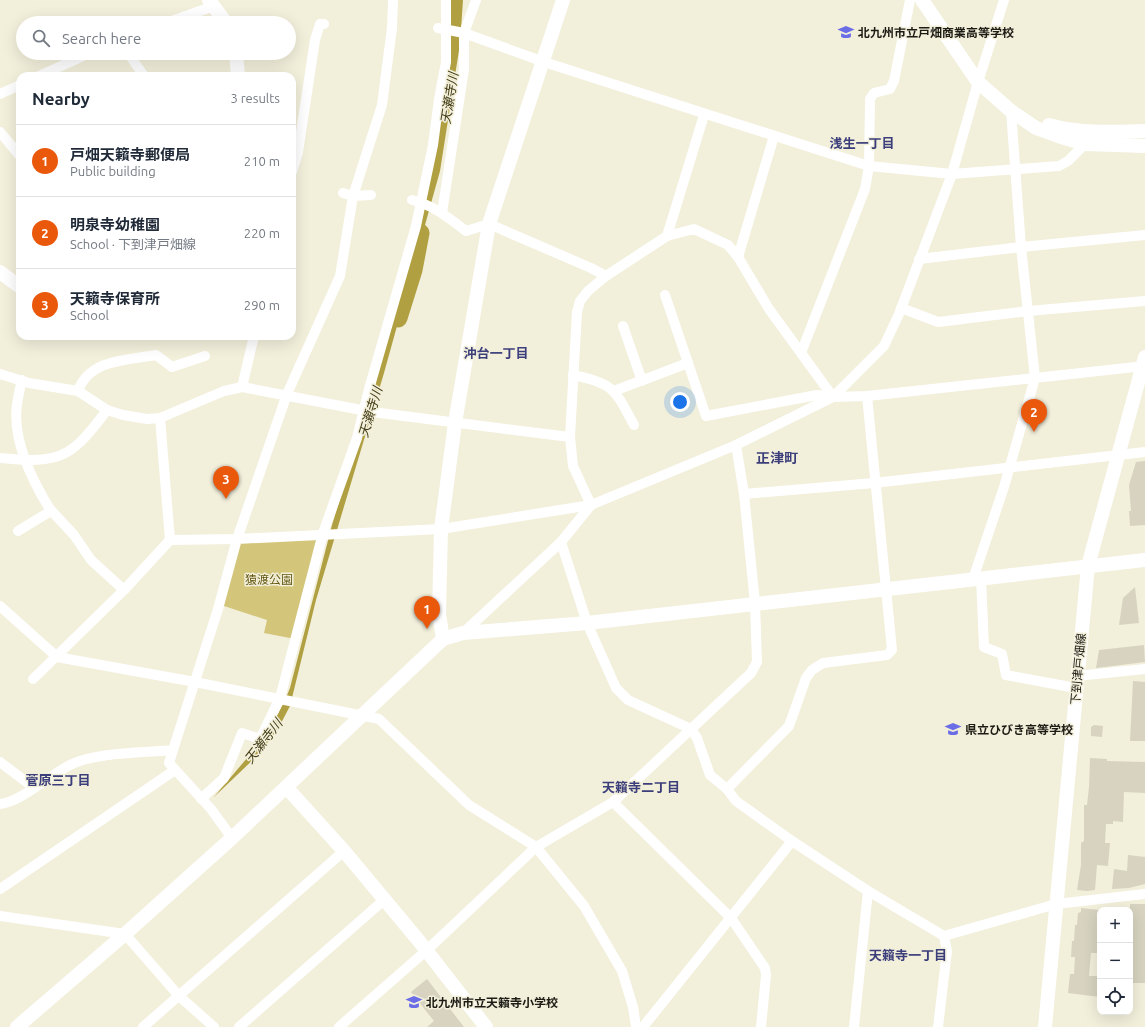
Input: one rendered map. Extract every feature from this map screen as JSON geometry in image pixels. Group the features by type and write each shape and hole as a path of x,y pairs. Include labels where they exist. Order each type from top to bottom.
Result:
{"street":[{"path":"232,838 201,798 169,763 195,682 237,539 287,394 340,276 348,195 382,105 392,28 393,0"},
{"path":"201,798 224,778 242,733 260,739 281,699 325,533 369,411 369,389 416,201 446,62 442,29 446,0"},
{"path":"442,213 464,69 464,33 476,0"},
{"path":"443,639 439,614 441,529 455,423 489,224 564,0"},
{"path":"801,353 865,189 868,166 870,99 874,93 890,89 894,81 910,0"},
{"path":"922,0 978,82 1011,111 1036,128 1061,138 1085,144 1145,146"},
{"path":"33,680 124,590 170,540 237,539 325,533 441,529 591,505 736,445 833,397 884,346 901,308 952,174 978,82 1004,0"},
{"path":"182,16 212,3 221,16"},
{"path":"296,161 315,40 320,24 324,24"},
{"path":"442,29 464,33 544,62 704,115 868,166 952,174 1015,168 1059,166 1068,161 1085,144"},
{"path":"48,72 74,60"},
{"path":"133,60 141,72"},
{"path":"237,60 238,72"},
{"path":"0,94 16,87"},
{"path":"1011,111 1036,122 1077,130 1104,133 1145,132"},
{"path":"1011,111 1022,247 1035,378 977,579 984,647 1002,654 1006,675 1076,682 1145,669"},
{"path":"667,236 704,115"},
{"path":"0,132 16,151"},
{"path":"738,257 774,136"},
{"path":"348,195 371,195"},
{"path":"416,201 442,213 466,231 489,224 591,268 606,276"},
{"path":"591,505 573,466 570,437 577,312 580,301 588,291 606,276 667,236 694,229 728,245 738,257 769,309 833,397"},
{"path":"919,259 1145,235"},
{"path":"665,295 706,416 817,395 833,397 867,396 1035,378 1144,363"},
{"path":"901,308 938,322 1028,311 1145,301"},
{"path":"623,326 642,381"},
{"path":"242,387 253,340"},
{"path":"78,391 82,381 102,364 156,355 172,367 205,356"},
{"path":"614,391 688,363"},
{"name":"下到津戸畑線","path":"1045,1027 1088,566 1144,363"},
{"path":"0,374 78,391 107,410 123,415 147,419 160,418 224,391 242,387 287,394 369,411 570,437"},
{"path":"573,375 590,378 610,387 614,391 634,425"},
{"path":"22,380 16,417 25,460 38,491 49,508 74,535 91,560 124,590"},
{"path":"727,789 789,726 806,678 812,670 823,663 887,655 892,650 874,483 867,396"},
{"path":"0,458 49,460 68,452 88,436 107,410"},
{"path":"160,418 170,540"},
{"path":"339,1027 426,950 536,847 613,802 740,685 751,672 757,662 755,604 744,494 736,445"},
{"path":"744,494 874,483 1145,452"},
{"path":"463,633 561,542 591,505"},
{"path":"18,531 51,512 49,508"},
{"path":"561,542 587,623 616,688 628,700 691,729 697,738 710,775 727,789 736,800 792,841 868,891 944,936 1056,904 1145,894"},
{"path":"17,1027 125,934 232,838 443,639 463,633 587,623 1145,560"},
{"path":"0,606 57,657 195,682 379,719 469,805 536,847 584,906 622,970 633,1007 636,1027"},
{"path":"0,804 20,797 33,787 70,765 92,758 173,750"},
{"path":"0,762 33,787"},
{"path":"0,889 174,770"},
{"path":"286,788 344,851 426,950 486,1027"},
{"path":"613,802 732,918 765,968 766,976 761,1027"},
{"path":"643,1027 732,918 792,841"},
{"path":"143,1027 344,851"},
{"path":"854,1027 868,891"},
{"path":"239,1027 384,900"},
{"path":"0,916 125,934 179,996 214,1027"},
{"path":"938,1027 947,951 944,936"}],"green space":[{"name":"猿渡公園","path":"320,536 295,639 264,633 267,620 221,605 239,541"}],"water":[{"path":"450,0 463,0 460,44 440,171 384,373 316,600 290,706 279,727 259,754 214,797 257,746 275,719 290,688 332,525 371,399 429,182"}],"building":[{"path":"1145,461 1145,525 1130,526 1129,511 1131,511 1129,485 1136,462"},
{"path":"1135,587 1139,623 1119,625 1123,598"},
{"path":"1144,645 1145,662 1096,668 1099,650"},
{"path":"1133,681 1145,682 1145,741 1130,741"},
{"path":"1094,725 1103,726 1102,737 1091,736 1091,727"},
{"path":"1090,758 1107,759 1107,761 1145,762 1145,793 1124,792 1123,822 1113,821 1113,824 1106,824 1105,843 1110,843 1108,866 1097,865 1095,890 1087,891 1077,890 1081,865 1081,843 1084,841 1084,805 1087,805"},
{"path":"1128,855 1145,857 1145,884 1129,888 1112,889 1114,869 1127,871"},
{"path":"1130,904 1145,904 1145,983 1133,983 1133,907 1130,907"},
{"path":"1081,908 1097,910 1097,953 1091,953 1089,976 1097,976 1097,997 1068,993 1070,974 1074,974 1075,957 1071,957 1072,941 1074,941 1075,925 1077,925 1078,913 1081,912"},
{"path":"427,979 464,1027 427,1027 434,1021 411,992"}],"waterway":[{"name":"天瀬寺川","path":"398,318 413,270 420,233"}],"place":[{"name":"北九州市立戸畑商業高等学校","path":"846,32"},
{"name":"明泉寺幼稚園","path":"1034,432"},
{"name":"天籟寺保育所","path":"226,499"},
{"name":"戸畑天籟寺郵便局","path":"427,629"},
{"name":"県立ひびき高等学校","path":"953,729"},
{"name":"北九州市立天籟寺小学校","path":"414,1002"}],"district":[{"name":"浅生一丁目","path":"862,143"},
{"name":"沖台一丁目","path":"496,353"},
{"name":"正津町","path":"777,458"},
{"name":"菅原三丁目","path":"58,780"},
{"name":"天籟寺二丁目","path":"641,787"},
{"name":"天籟寺一丁目","path":"908,955"}]}
